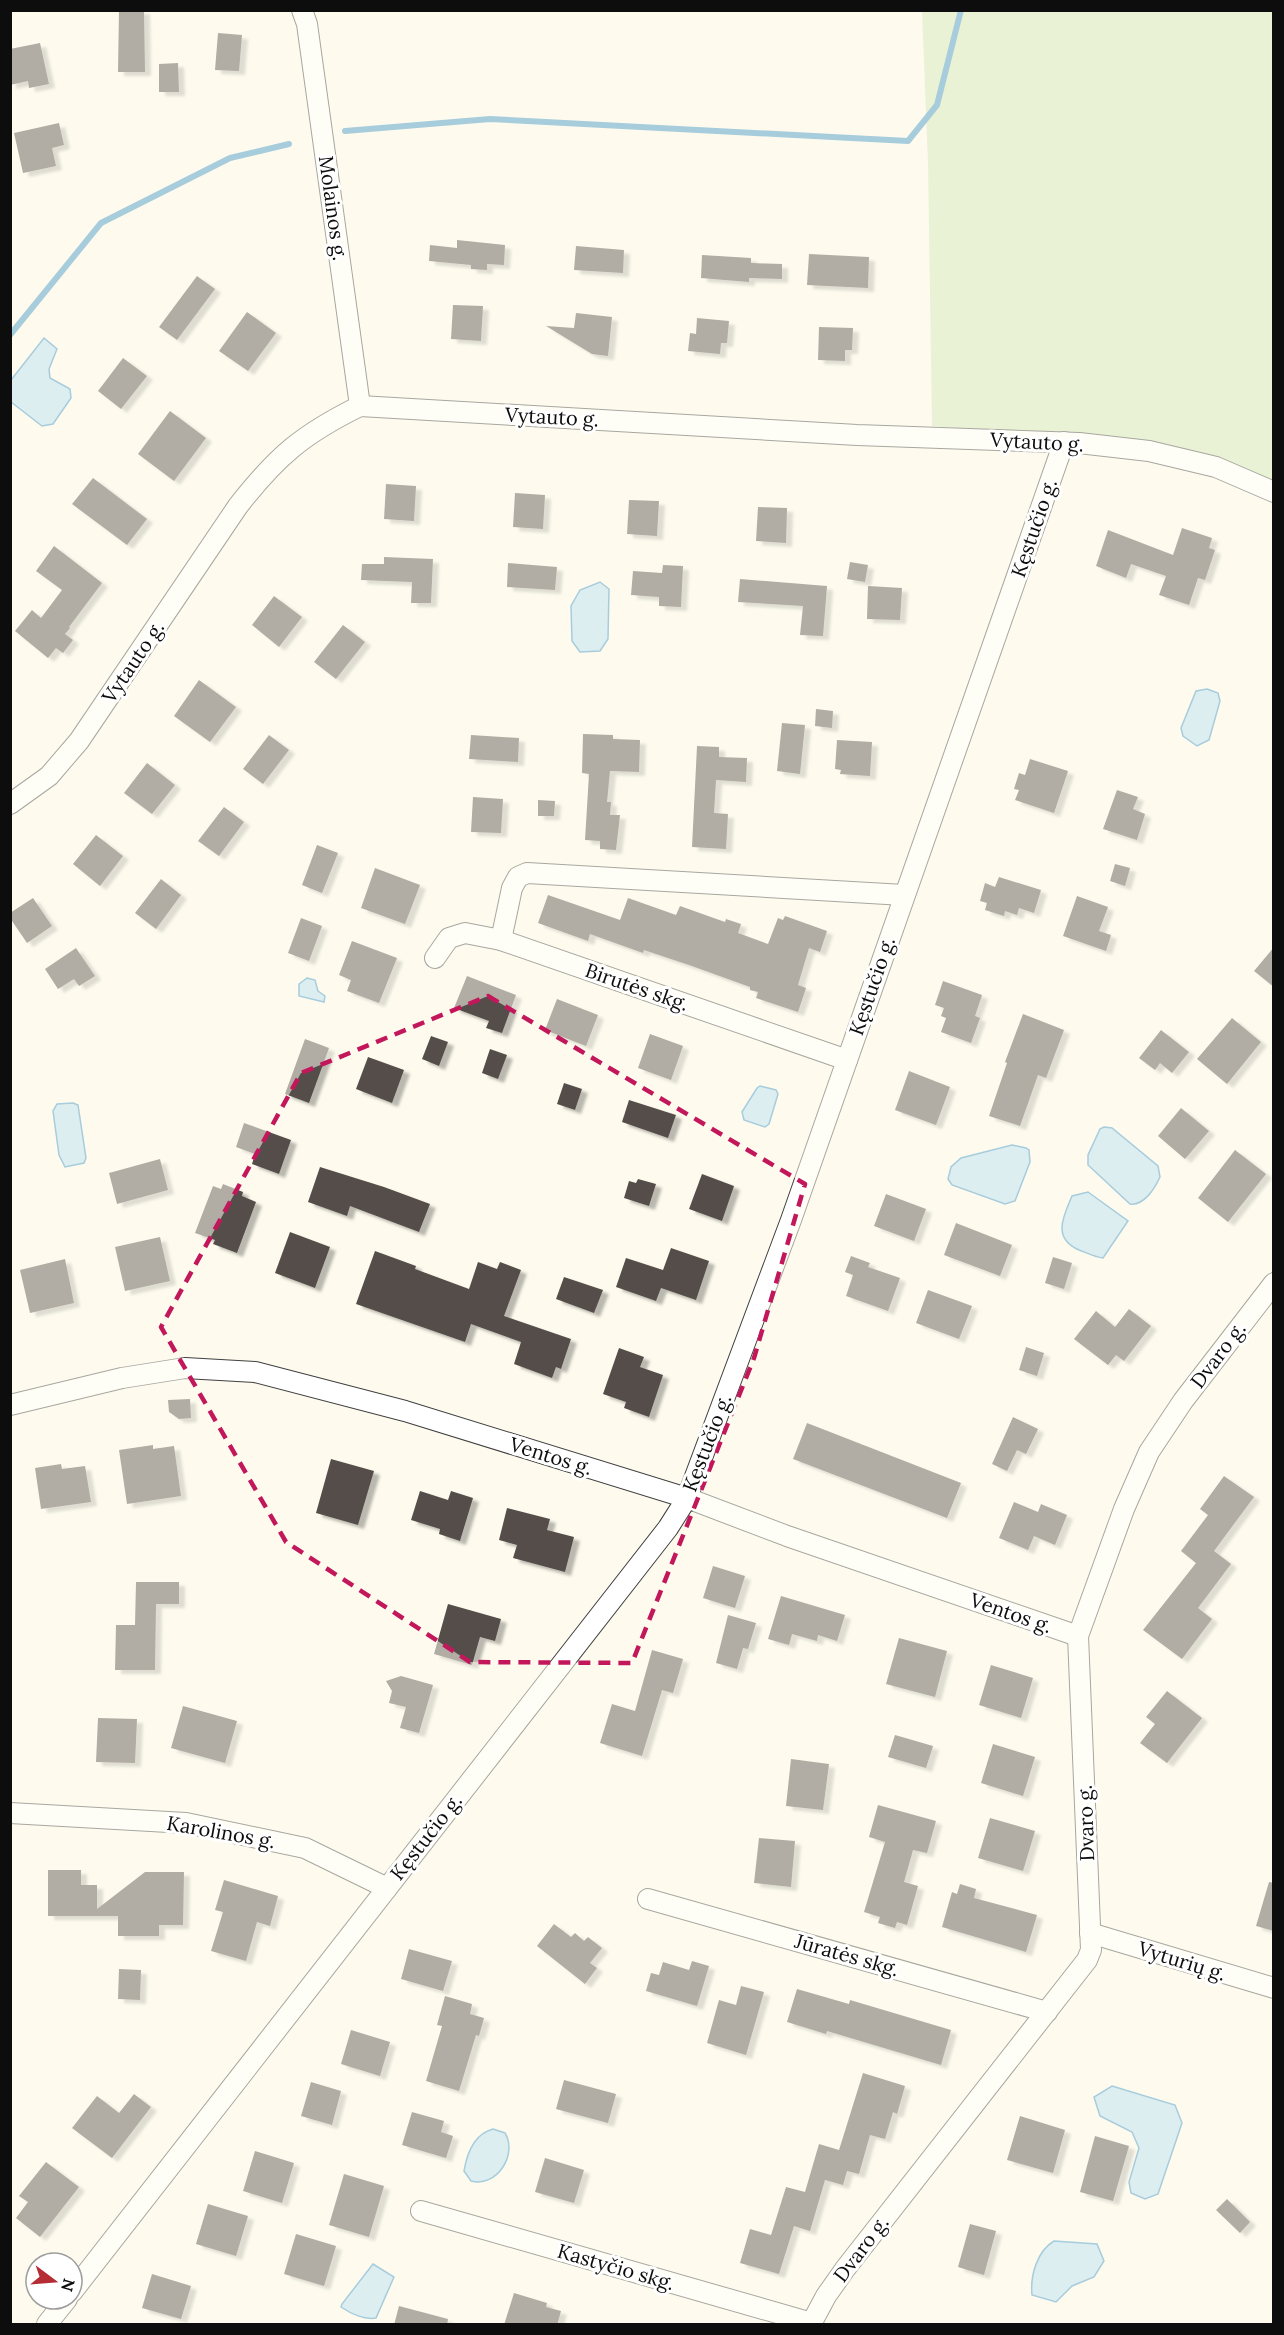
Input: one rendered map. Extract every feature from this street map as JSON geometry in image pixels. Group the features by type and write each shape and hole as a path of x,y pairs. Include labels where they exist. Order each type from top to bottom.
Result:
{"street":[{"name":"Molainos g.","path":"302,10 307,24 360,406"},
{"name":"Vytauto g.","path":"10,804 49,776 79,741 238,506 263,474 291,447 325,423 360,406 845,434 1064,442 1149,452 1216,467 1274,492"},
{"name":"Kęstučio g.","path":"84,2277 668,1528 687,1498 787,1231 1064,442"},
{"path":"501,940 512,888 518,877 527,873 904,895"},
{"name":"Birutės skg.","path":"435,958 449,938 465,933 501,940 847,1060"},
{"name":"Dvaro g.","path":"812,2324 826,2296 845,2269 1087,1960 1091,1950 1078,1636 1124,1509 1149,1452 1183,1401 1274,1283"},
{"name":"Ventos g.","path":"10,1405 122,1378 185,1368 255,1372 405,1411 687,1498 788,1536 1078,1636"},
{"name":"Karolinos g.","path":"10,1813 186,1823 305,1848 387,1888"},
{"name":"Jūratės skg.","path":"648,1899 1047,2012"},
{"name":"Vyturių g.","path":"1090,1933 1274,1988"},
{"name":"Kastyčio skg.","path":"421,2211 812,2324"},
{"path":"47,2325 58,2311"}],"highlighted area":[{"path":"488,996 805,1184 754,1358 632,1663 470,1662 286,1542 161,1327 301,1073"}],"green space":[{"path":"922,11 1273,11 1273,482 1132,442 932,426 928,164"}],"water":[{"path":"44,338 57,349 49,369 50,378 70,389 71,398 53,424 42,426 11,402 11,380"},
{"path":"600,582 609,589 608,639 600,651 580,652 572,641 571,606 580,590"},
{"path":"1207,689 1218,693 1220,701 1209,740 1197,746 1183,736 1181,728 1196,691"},
{"path":"307,978 315,980 318,991 325,996 324,1002 299,996 299,984"},
{"path":"760,1086 776,1090 778,1094 769,1124 765,1127 744,1120 742,1112"},
{"path":"57,1104 78,1105 86,1158 84,1163 65,1167 59,1155 53,1111"},
{"path":"1112,1128 1158,1166 1160,1177 1158,1181 1152,1191 1140,1202 1130,1204 1088,1165 1088,1155 1100,1129"},
{"path":"1012,1145 1029,1150 1030,1162 1015,1201 1005,1204 952,1185 948,1179 951,1167 961,1158"},
{"path":"1088,1192 1128,1221 1103,1258 1088,1254 1071,1245 1063,1233 1063,1219 1072,1196"},
{"path":"1112,2086 1175,2105 1182,2123 1158,2194 1145,2199 1131,2193 1129,2182 1139,2148 1132,2132 1100,2116 1094,2097"},
{"path":"493,2129 505,2133 509,2150 507,2159 503,2168 489,2179 480,2182 471,2181 464,2171 469,2151 481,2135"},
{"path":"1054,2241 1097,2244 1104,2261 1094,2277 1072,2286 1056,2302 1032,2295 1034,2272 1039,2257"},
{"path":"373,2264 394,2277 376,2318 367,2318 341,2307"}],"building":[{"path":"119,10 144,10 145,72 118,72"},
{"path":"218,33 242,35 239,71 215,70"},
{"path":"40,43 49,84 29,88 28,81 10,85 10,49"},
{"path":"178,63 179,92 159,92 159,64"},
{"path":"59,123 64,145 52,148 56,166 23,173 14,133"},
{"path":"457,240 505,245 504,265 487,264 487,270 471,269 471,265 429,261 430,245 457,248"},
{"path":"576,246 624,250 623,273 574,270"},
{"path":"809,254 869,257 868,288 807,285"},
{"path":"702,255 751,258 751,263 782,264 782,279 749,278 749,282 701,278"},
{"path":"197,276 215,289 177,340 159,327"},
{"path":"453,305 483,306 481,341 451,339"},
{"path":"247,312 276,333 248,371 219,351"},
{"path":"576,313 612,317 608,356 592,354 546,326 574,328"},
{"path":"697,318 729,321 727,343 721,343 720,354 688,351 690,333 696,334"},
{"path":"819,327 853,328 852,350 845,350 845,361 818,360"},
{"path":"123,358 147,376 121,409 98,391"},
{"path":"170,411 206,438 174,481 138,454"},
{"path":"93,478 147,519 127,545 72,504"},
{"path":"386,484 416,486 414,521 384,519"},
{"path":"515,493 545,495 543,529 513,527"},
{"path":"629,500 659,501 657,536 627,534"},
{"path":"758,507 787,508 786,543 756,541"},
{"path":"1182,528 1212,538 1209,548 1215,550 1205,580 1198,578 1189,605 1159,595 1166,576 1131,564 1126,578 1096,566 1108,530 1173,555"},
{"path":"54,546 102,583 65,634 73,640 63,653 56,648 48,658 15,631 32,610 41,618 62,590 36,571"},
{"path":"384,557 433,559 431,603 411,603 412,582 361,580 362,564 384,564"},
{"path":"850,562 868,565 865,582 847,579"},
{"path":"508,563 557,567 555,590 507,587"},
{"path":"663,565 683,566 681,607 659,606 659,597 631,595 633,571 662,573"},
{"path":"740,579 827,586 823,636 800,635 803,606 738,602"},
{"path":"868,586 902,588 900,620 867,619"},
{"path":"274,596 302,617 279,647 252,625"},
{"path":"343,625 365,642 336,679 314,662"},
{"path":"199,680 236,707 210,742 174,716"},
{"path":"816,709 833,711 832,728 815,726"},
{"path":"782,723 805,725 800,774 777,771"},
{"path":"583,734 613,735 613,739 640,740 639,772 610,771 607,802 611,802 610,815 620,815 616,850 600,849 600,841 585,840 589,774 582,773"},
{"path":"269,735 289,750 263,784 243,769"},
{"path":"471,735 519,738 518,762 469,759"},
{"path":"837,740 872,742 870,776 840,774 841,770 835,769"},
{"path":"697,746 719,747 719,757 747,758 746,782 716,780 714,813 728,814 726,849 692,847"},
{"path":"1030,759 1068,771 1054,813 1015,800 1019,790 1014,789 1019,773 1025,775"},
{"path":"147,763 175,785 152,814 124,793"},
{"path":"1117,790 1138,797 1133,809 1145,814 1137,840 1103,829"},
{"path":"473,797 503,799 501,833 471,832"},
{"path":"538,800 555,801 554,816 538,816"},
{"path":"224,807 244,822 219,856 198,841"},
{"path":"96,835 123,856 100,886 73,864"},
{"path":"317,845 338,853 322,893 302,885"},
{"path":"1115,864 1130,868 1125,886 1110,881"},
{"path":"375,868 420,885 405,924 361,908"},
{"path":"999,877 1041,890 1034,913 1019,908 1017,915 1005,911 1004,916 985,910 987,903 980,901 985,883 995,887"},
{"path":"161,879 181,895 156,929 135,913"},
{"path":"548,895 620,920 628,898 676,915 680,906 725,922 726,919 741,924 738,933 768,944 778,918 783,920 785,916 827,931 820,952 809,948 798,985 806,988 798,1012 756,998 758,992 750,990 750,987 692,966 644,950 643,953 590,934 588,941 538,923"},
{"path":"1077,896 1108,907 1099,931 1111,935 1106,951 1063,936"},
{"path":"33,898 52,926 27,943 10,918 10,913"},
{"path":"301,918 322,926 309,961 288,953"},
{"path":"352,941 397,958 379,1003 347,991 351,980 339,975"},
{"path":"1274,947 1274,987 1254,971"},
{"path":"76,948 95,976 79,986 74,979 58,989 45,969"},
{"path":"467,976 516,995 502,1033 486,1028 489,1021 454,1008"},
{"path":"943,981 982,995 975,1016 980,1018 971,1043 941,1032 946,1018 941,1016 944,1008 935,1005"},
{"path":"557,999 598,1015 586,1046 545,1030"},
{"path":"1023,1014 1064,1030 1046,1078 1038,1075 1020,1126 989,1116 1007,1063 1005,1062"},
{"path":"1232,1018 1261,1042 1227,1084 1197,1059"},
{"path":"1161,1030 1189,1052 1172,1073 1160,1063 1155,1070 1139,1058"},
{"path":"650,1034 683,1046 671,1080 638,1068"},
{"path":"431,1036 448,1042 439,1066 422,1059"},
{"path":"305,1039 329,1048 309,1103 285,1094"},
{"path":"490,1049 507,1055 498,1079 482,1073"},
{"path":"368,1057 404,1070 392,1103 356,1089"},
{"path":"909,1071 950,1087 936,1125 895,1110"},
{"path":"564,1083 582,1089 575,1110 557,1104"},
{"path":"629,1100 676,1115 668,1138 622,1122"},
{"path":"1181,1108 1209,1131 1185,1159 1158,1136"},
{"path":"244,1123 291,1140 279,1174 252,1164 255,1154 236,1147"},
{"path":"1235,1150 1266,1174 1228,1222 1198,1198"},
{"path":"160,1159 168,1190 117,1204 109,1173"},
{"path":"320,1167 430,1204 419,1232 350,1206 347,1216 308,1202"},
{"path":"702,1174 734,1186 722,1221 689,1209"},
{"path":"638,1179 656,1184 649,1206 624,1198 629,1181 636,1183"},
{"path":"223,1184 243,1192 242,1196 256,1202 237,1253 213,1244 215,1240 195,1233 213,1186 221,1189"},
{"path":"886,1194 926,1209 914,1241 874,1226"},
{"path":"956,1223 1012,1245 1000,1276 944,1255"},
{"path":"290,1232 330,1247 315,1288 275,1273"},
{"path":"160,1237 170,1281 125,1291 115,1247"},
{"path":"671,1248 709,1261 696,1300 661,1288 656,1301 616,1287 626,1258 663,1270"},
{"path":"375,1251 469,1289 478,1262 497,1269 500,1262 521,1270 504,1316 571,1339 561,1369 556,1367 552,1378 514,1364 521,1342 471,1324 465,1342 356,1304"},
{"path":"851,1256 870,1263 868,1267 900,1278 888,1311 846,1296 853,1275 845,1272"},
{"path":"1053,1257 1072,1263 1064,1289 1045,1283"},
{"path":"65,1259 74,1303 30,1313 20,1270"},
{"path":"564,1277 603,1290 594,1313 556,1299"},
{"path":"928,1290 972,1306 959,1339 916,1323"},
{"path":"1129,1309 1151,1326 1124,1361 1116,1355 1108,1365 1074,1339 1096,1311 1115,1327"},
{"path":"1026,1347 1044,1353 1037,1376 1019,1370"},
{"path":"619,1348 644,1357 640,1367 663,1375 649,1417 624,1408 626,1402 603,1394"},
{"path":"190,1399 191,1418 179,1419 169,1412 168,1400"},
{"path":"1013,1417 1038,1429 1026,1454 1017,1450 1007,1471 992,1464"},
{"path":"807,1423 961,1483 947,1518 793,1459"},
{"path":"153,1445 153,1449 174,1446 181,1496 127,1504 119,1450"},
{"path":"331,1459 374,1471 358,1525 316,1513"},
{"path":"61,1464 62,1469 85,1466 91,1502 41,1509 35,1468"},
{"path":"1224,1476 1254,1497 1214,1551 1231,1564 1198,1608 1212,1619 1182,1659 1143,1630 1196,1563 1181,1551 1208,1515 1200,1509"},
{"path":"420,1491 448,1500 451,1491 473,1498 460,1541 439,1534 440,1529 411,1520"},
{"path":"1014,1502 1038,1512 1041,1504 1067,1515 1055,1545 1034,1536 1028,1550 999,1538"},
{"path":"507,1508 550,1519 547,1530 574,1537 565,1572 513,1558 517,1545 499,1540"},
{"path":"713,1566 745,1576 735,1608 703,1598"},
{"path":"136,1582 179,1582 179,1604 156,1604 155,1670 115,1670 116,1625 135,1625"},
{"path":"781,1596 845,1615 837,1641 818,1635 817,1641 792,1634 789,1645 768,1639"},
{"path":"448,1604 501,1619 495,1641 480,1637 472,1665 434,1654"},
{"path":"728,1615 756,1623 748,1649 743,1648 737,1669 716,1663"},
{"path":"899,1638 947,1651 935,1697 886,1684"},
{"path":"652,1650 683,1659 673,1693 662,1690 642,1756 600,1743 612,1704 635,1711"},
{"path":"991,1665 1033,1678 1021,1718 979,1705"},
{"path":"401,1676 433,1685 419,1733 400,1728 406,1707 389,1703 392,1691 386,1681"},
{"path":"1167,1691 1202,1718 1167,1763 1140,1743 1155,1724 1146,1717"},
{"path":"183,1706 237,1721 225,1763 171,1748"},
{"path":"98,1718 137,1719 135,1763 96,1762"},
{"path":"895,1735 933,1746 926,1768 888,1757"},
{"path":"993,1744 1035,1757 1023,1796 981,1783"},
{"path":"791,1759 829,1764 823,1810 786,1806"},
{"path":"878,1805 936,1821 927,1853 913,1850 904,1882 918,1886 907,1925 897,1922 895,1928 878,1923 880,1917 864,1912 885,1842 869,1837"},
{"path":"990,1818 1035,1831 1023,1871 978,1858"},
{"path":"759,1838 795,1841 791,1887 754,1883"},
{"path":"48,1870 81,1870 81,1885 97,1885 97,1909 145,1872 184,1872 183,1925 159,1925 159,1936 118,1936 118,1916 48,1916"},
{"path":"224,1880 278,1896 270,1926 257,1922 246,1961 211,1951 223,1912 215,1910"},
{"path":"1269,1882 1274,1883 1274,1931 1256,1926"},
{"path":"960,1884 976,1889 974,1898 1037,1915 1026,1952 942,1927 952,1892 957,1894"},
{"path":"554,1924 571,1937 575,1933 584,1941 588,1937 602,1948 590,1963 597,1968 585,1984 537,1946"},
{"path":"409,1949 452,1961 443,1991 401,1979"},
{"path":"692,1961 709,1966 697,2006 646,1991 651,1973 659,1975 663,1962 689,1970"},
{"path":"119,1969 141,1970 140,2000 118,1999"},
{"path":"741,1986 764,1992 746,2055 707,2043 719,2000 736,2005"},
{"path":"797,1989 849,2004 850,2000 951,2030 941,2065 827,2031 826,2034 787,2022"},
{"path":"445,1996 472,2004 470,2014 484,2018 479,2036 476,2035 459,2091 426,2081 442,2026 437,2025"},
{"path":"351,2030 390,2042 380,2076 341,2064"},
{"path":"863,2073 905,2086 897,2114 893,2112 885,2139 870,2135 859,2174 847,2171 843,2185 825,2180 810,2231 794,2226 779,2274 740,2263 750,2229 771,2235 786,2187 805,2192 819,2144 839,2150"},
{"path":"564,2080 616,2094 608,2123 556,2109"},
{"path":"311,2082 341,2091 332,2125 301,2116"},
{"path":"134,2094 151,2107 112,2158 72,2128 97,2096 119,2113"},
{"path":"412,2112 444,2121 441,2132 453,2136 446,2158 402,2145"},
{"path":"1020,2116 1065,2130 1053,2173 1007,2160"},
{"path":"1095,2136 1129,2146 1113,2201 1080,2192"},
{"path":"255,2151 294,2163 282,2203 243,2191"},
{"path":"545,2158 584,2170 574,2203 535,2192"},
{"path":"46,2162 79,2187 40,2237 16,2218 28,2202 19,2196"},
{"path":"344,2174 384,2186 369,2237 329,2225"},
{"path":"1227,2199 1250,2222 1240,2233 1216,2210"},
{"path":"208,2204 248,2216 236,2256 196,2244"},
{"path":"970,2224 996,2231 984,2275 958,2267"},
{"path":"296,2234 336,2246 324,2286 284,2274"},
{"path":"152,2274 191,2286 181,2319 142,2308"},
{"path":"514,2293 547,2303 546,2307 561,2311 557,2325 504,2325"},
{"path":"399,2306 448,2319 447,2325 394,2325"}],"waterway":[{"path":"345,131 490,119 908,141 937,105 961,10"},
{"path":"10,335 101,223 230,158 289,144"}]}
